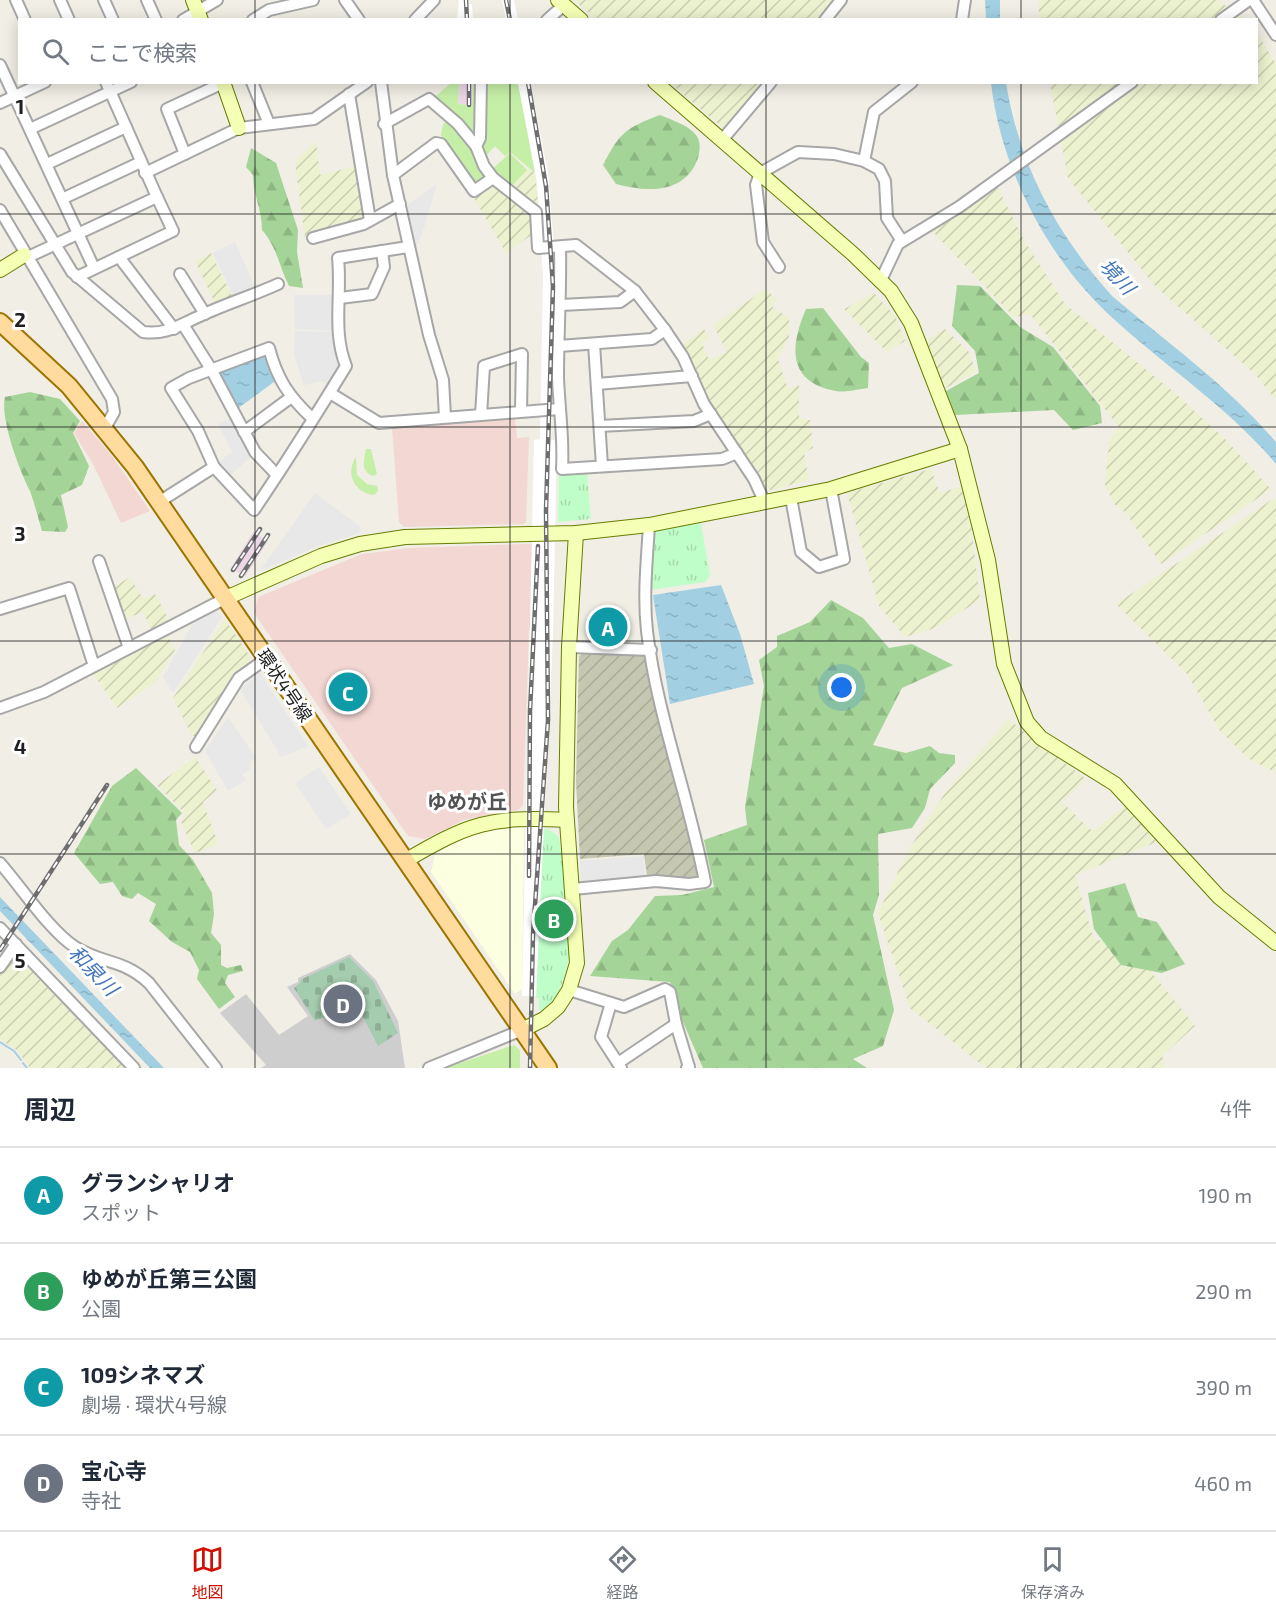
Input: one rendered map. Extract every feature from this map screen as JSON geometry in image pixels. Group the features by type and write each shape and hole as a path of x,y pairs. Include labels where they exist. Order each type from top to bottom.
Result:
{"main road":[{"name":"環状4号線","path":"0,322 40,357 105,428 226,598 548,1068"}],"street":[{"path":"16,0 24,18"},
{"path":"60,0 68,18"},
{"path":"104,0 112,18"},
{"path":"147,0 155,18"},
{"path":"197,11 217,0"},
{"path":"257,18 284,3 313,0"},
{"path":"345,0 358,18"},
{"path":"417,18 434,0"},
{"path":"827,18 841,0"},
{"path":"962,18 965,0"},
{"path":"1224,18 1251,0 1276,35"},
{"path":"549,18 561,2 579,18"},
{"path":"0,65 64,198 94,268"},
{"path":"0,103 41,84"},
{"path":"185,154 167,109 221,84"},
{"path":"223,84 239,128"},
{"path":"253,84 269,124"},
{"path":"145,173 239,128 314,119 364,84"},
{"path":"381,84 384,124 393,175 436,364 443,380 445,417"},
{"path":"476,146 480,138 481,84"},
{"path":"657,84 881,280 911,323 960,449 988,560 1004,663 1032,730 1115,784 1219,897 1276,942"},
{"path":"722,140 769,84"},
{"path":"864,161 874,112 909,84"},
{"path":"881,280 894,250 902,241 922,231 1129,84"},
{"path":"30,129 108,87 173,231 77,277"},
{"path":"349,94 370,220"},
{"path":"384,124 429,99 458,124 476,146 484,166 493,178 536,212 538,248 576,245 635,291 665,330 711,414 754,479 765,503"},
{"path":"47,164 126,128"},
{"path":"393,175 436,143 441,144 474,191 493,178"},
{"path":"779,267 763,242 756,185 760,173 798,152 834,154 864,161 883,174 887,218 902,241"},
{"path":"0,154 33,212 77,277 143,332 158,334 179,328 205,314 278,284"},
{"path":"64,198 141,162"},
{"path":"0,270 26,256 157,198"},
{"path":"313,238 370,220 400,204"},
{"path":"0,210 112,399 114,412 105,428"},
{"path":"313,420 290,398 280,382 269,348 211,369 171,388 198,431 214,467 254,510 313,420 346,366 339,349 337,325 340,298 338,258 408,247"},
{"path":"560,247 559,409 564,441 562,470 722,459 737,453"},
{"path":"340,298 372,294 384,267 382,251"},
{"path":"119,257 211,369 255,452 277,475"},
{"path":"180,274 205,314"},
{"path":"561,305 620,302 635,291"},
{"path":"559,346 651,339 665,330"},
{"path":"594,344 602,466"},
{"path":"481,415 484,366 522,354 520,411"},
{"path":"597,384 692,376"},
{"path":"330,393 379,423 559,409"},
{"path":"244,432 290,398"},
{"path":"600,426 694,421 711,414"},
{"path":"0,708 44,692 226,598 321,556 368,542 405,537 576,533 649,525 831,489 960,449"},
{"path":"159,502 214,467"},
{"path":"791,498 801,552 819,567 844,559 831,489"},
{"path":"573,889 656,881 689,884 705,882 695,830 679,781 664,722 651,650 645,590 649,525"},
{"path":"429,1068 522,1030 550,1015 568,990 577,963 578,947 566,820 569,647 576,533"},
{"path":"99,561 129,648"},
{"path":"0,609 69,588 94,666"},
{"path":"569,647 651,650"},
{"path":"196,747 239,678 267,658"},
{"path":"405,861 446,836 480,824 523,818 566,820"},
{"path":"0,863 67,942 91,955 116,961 137,971 216,1068"},
{"path":"0,928 134,1068"},
{"path":"0,967 16,944"},
{"path":"568,990 624,1007 664,989 670,992 676,1024 689,1067 687,1068"},
{"path":"611,1003 601,1037 619,1066 676,1024"}],"shaded area":[{"path":"574,0 834,0 818,18 595,18"},
{"path":"1039,0 1218,0 1243,18 1039,18"},
{"path":"1258,35 1276,64 1276,400 1255,374 1156,287 1068,178 1050,84 1258,84"},
{"path":"459,84 473,84 472,105 458,104"},
{"path":"671,84 761,84 723,128"},
{"path":"316,141 320,175 360,165 367,220 305,238 295,162"},
{"path":"528,169 535,173 539,212 509,189"},
{"path":"494,181 533,213 534,233 506,253 474,198"},
{"path":"437,184 424,228 415,251 402,209"},
{"path":"996,184 1025,242 1065,304 1175,393 1227,441 1271,489 1161,564 1125,512 1114,504 1105,485 1109,441 1119,427 1030,314 1014,317 932,231"},
{"path":"235,242 255,287 234,297 213,253"},
{"path":"211,253 234,300 217,307 195,261"},
{"path":"766,289 777,300 772,307 789,318 789,337 778,359 788,389 799,385 799,418 810,420 813,448 804,453 809,480 772,490 764,489 709,399 683,344 704,329 709,339 702,343 709,360 727,352 713,325"},
{"path":"874,293 895,316 905,341 887,352 844,309"},
{"path":"294,295 335,295 333,331 295,329"},
{"path":"945,329 969,352 976,372 944,389 924,341"},
{"path":"295,331 333,332 341,368 329,386 323,381 304,385 294,355"},
{"path":"232,417 252,456 229,476 217,463 232,452 218,424"},
{"path":"515,418 517,438 529,437 526,522 524,524 404,527 399,522 392,427"},
{"path":"82,421 112,456 150,511 121,523 94,466 74,433"},
{"path":"931,469 940,493 966,485 980,600 935,628 905,637 879,606 847,493"},
{"path":"315,493 361,527 359,533 318,546 260,571"},
{"path":"1276,497 1276,773 1248,758 1220,731 1187,674 1116,604"},
{"path":"253,532 268,541 245,577 231,568"},
{"path":"554,543 529,631 523,805 518,810 464,820 425,839 408,836 254,613 258,597 362,554 409,548"},
{"path":"130,577 143,599 155,594 170,622 152,631 143,612 125,619 112,588"},
{"path":"216,607 222,617 173,693 163,677 197,616"},
{"path":"225,619 251,658 248,665 233,676 197,736 192,736 173,698"},
{"path":"166,633 175,650 155,683 117,708 91,671"},
{"path":"584,652 642,653 647,657 673,780 690,832 699,873 695,878 647,876 644,854 580,859 576,782 579,656"},
{"path":"260,672 308,746 281,757 240,689"},
{"path":"228,717 256,758 251,761 250,769 242,774 246,780 228,791 205,751"},
{"path":"1008,719 1086,779 1062,802 1092,831 1128,804 1157,842 1075,875 1094,940 1127,942 1195,1026 1162,1056 1166,1068 986,1068 910,1008 878,913 909,849 945,793"},
{"path":"195,757 217,790 203,802 217,840 216,845 195,853 181,822 186,814 157,785"},
{"path":"319,767 351,814 326,829 295,783"},
{"path":"524,827 522,989 515,994 431,872 435,854 459,840 480,832"},
{"path":"644,856 645,877 581,883 580,861"},
{"path":"17,952 127,1068 30,1068 18,1051 0,1039 0,975"},
{"path":"350,954 376,980 398,1021 405,1068 261,1068 266,1065 220,1013 246,994 279,1035 308,1016 287,987 298,982 298,978"}],"green space":[{"path":"450,84 459,84 458,104 472,105 473,84 478,84 477,134 472,137 435,101 436,96"},
{"path":"484,84 518,84 535,173 510,152 505,156 495,146 484,158 481,148"},
{"path":"660,115 693,131 698,137 698,158 692,170 684,179 663,188 640,189 616,184 603,165 614,145 625,132"},
{"path":"449,120 476,151 488,176 474,186 441,135 443,124"},
{"path":"251,148 276,163 298,230 297,252 303,288 289,286 274,250 262,230 253,175 246,167"},
{"path":"510,153 527,170 509,189 490,171"},
{"path":"957,285 980,286 1020,327 1053,347 1100,406 1102,423 1073,430 1054,410 955,415 946,391 979,373 975,351 952,326"},
{"path":"823,308 861,357 869,363 868,388 836,391 808,380 801,371 796,349 801,323 806,309"},
{"path":"30,392 60,399 80,421 73,433 89,466 82,485 61,495 68,527 65,532 42,531 8,431 5,418 5,397"},
{"path":"366,449 371,449 377,474 373,476 365,468"},
{"path":"356,457 357,475 367,484 377,486 378,491 374,495 361,490 353,481 351,469"},
{"path":"587,472 591,519 558,522 559,476"},
{"path":"701,523 710,575 706,582 649,590 651,537 655,531"},
{"path":"831,600 863,618 889,648 912,644 953,665 902,688 873,745 906,753 930,746 939,753 955,755 955,763 930,789 925,808 912,828 878,834 879,895 873,915 894,1010 883,1046 853,1059 867,1068 703,1068 676,1006 670,982 590,976 612,941 628,930 655,896 682,895 714,887 704,840 747,825 745,807 764,686 759,660 777,647 777,636 810,622"},
{"path":"136,768 182,813 176,820 179,845 193,860 212,893 214,914 211,933 221,945 221,965 227,968 241,965 243,971 228,975 225,983 235,997 219,1009 197,979 199,970 190,952 172,942 149,921 156,904 138,893 132,899 122,896 113,882 100,884 74,853 112,786"},
{"path":"547,828 559,837 570,928 565,974 557,994 544,1011 539,1010 539,998 536,998 542,832"},
{"path":"1125,883 1138,917 1157,922 1185,964 1162,973 1121,965 1094,929 1088,893"},
{"path":"349,957 373,981 398,1033 378,1046 356,1003 315,1021 294,988 300,980"},
{"path":"514,1045 520,1050 520,1068 446,1068"}],"water":[{"path":"985,0 1000,0 1000,18 986,18"},
{"path":"991,84 1006,84 1012,114 1031,171 1043,197 1074,248 1112,296 1238,402 1276,442 1276,464 1219,407 1116,321 1070,272 1032,213 1005,149"},
{"path":"262,356 267,359 274,382 237,409 220,372"},
{"path":"721,585 740,634 754,684 670,704 653,595"},
{"path":"0,897 164,1068 150,1068 0,911"}],"pier":[{"path":"459,0 468,0 468,4 472,4 473,18 457,18"},
{"path":"502,0 514,0 518,18 506,18"},
{"path":"518,84 530,84 548,173 555,258 551,440 557,440 553,633 536,996 522,996 534,440 540,439 543,277 537,182"}],"waterway":[{"path":"0,1042 14,1051 21,1060"},
{"path":"23,1063 27,1068"}],"railway":[{"path":"466,0 467,18"},
{"path":"506,0 510,18"},
{"path":"469,84 469,105"},
{"path":"528,84 546,186 553,286 546,510 548,720 533,934 530,1068"},
{"path":"233,570 260,529"},
{"path":"241,576 268,535"},
{"path":"529,876 530,711 538,546"},
{"path":"0,950 107,785"}],"place":[{"name":"グランシャリオ","path":"608,627"},
{"name":"109シネマズ","path":"348,692"},
{"name":"ゆめが丘第三公園","path":"554,919"},
{"name":"宝心寺","path":"343,1004"}],"district":[{"name":"ゆめが丘","path":"467,801"}],"water label":[{"name":"境川","path":"1118,276"},
{"name":"和泉川","path":"94,970"}]}
